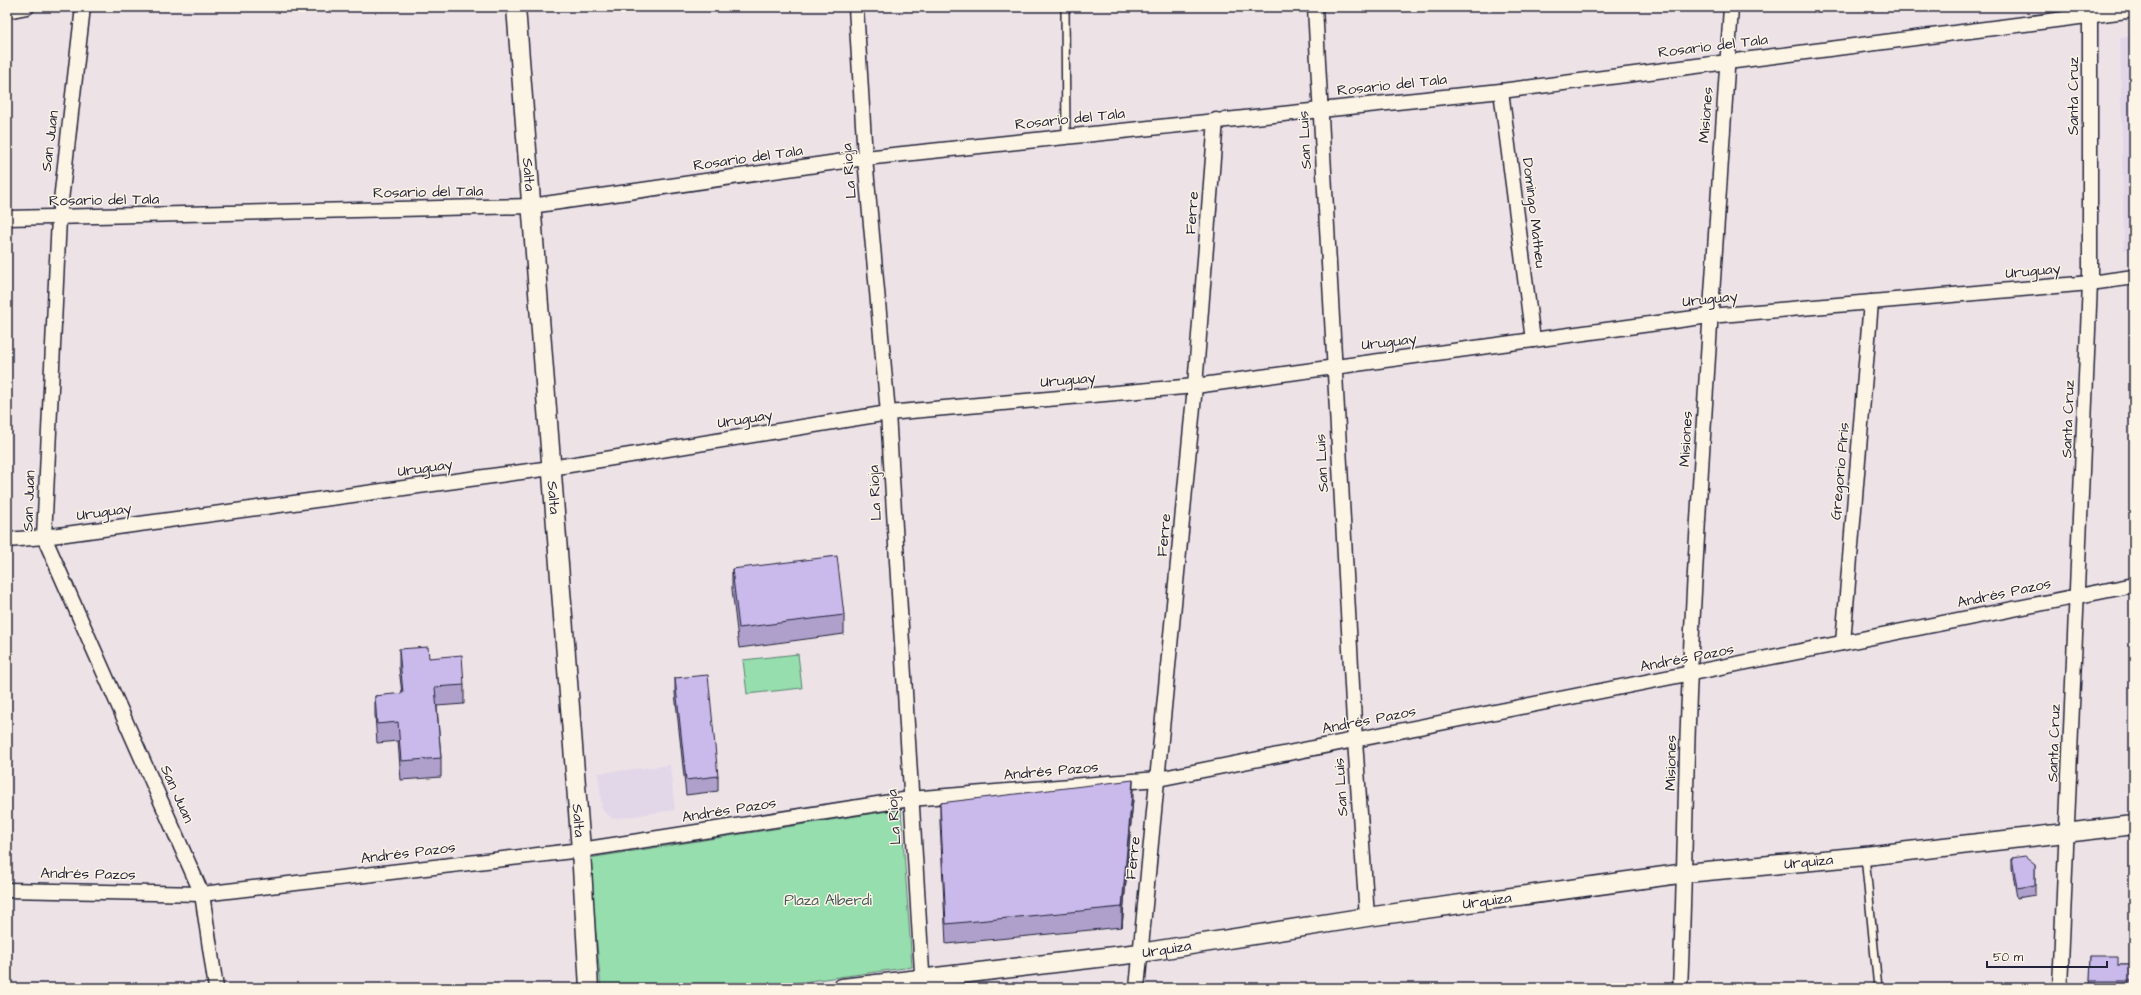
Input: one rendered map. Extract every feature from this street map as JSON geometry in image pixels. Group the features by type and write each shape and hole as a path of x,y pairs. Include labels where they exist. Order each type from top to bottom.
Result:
{"street":[{"path":"7,11 27,7"},
{"name":"San Juan","path":"83,7 59,218 44,537 202,894 216,988"},
{"name":"Salta","path":"516,7 581,850 589,988"},
{"name":"La Rioja","path":"856,7 864,158 888,413 910,799 923,983"},
{"name":"San Luis","path":"1315,7 1355,740 1367,917"},
{"name":"Misiones","path":"1680,988 1686,873 1690,675 1709,316 1731,7"},
{"name":"Rosario del Tala","path":"7,218 531,206 864,158 1501,91 2090,11 2134,10"},
{"name":"Santa Cruz","path":"2060,988 2068,833 2090,282 2090,11"},
{"name":"Domingo Matheu","path":"1501,91 1534,340"},
{"name":"Ferre","path":"1137,988 1195,386 1216,120"},
{"name":"Uruguay","path":"7,540 44,537 551,468 888,413 1195,386 1709,316 2134,277"},
{"name":"Gregorio Piris","path":"1843,643 1871,302"},
{"name":"Andrés Pazos","path":"7,890 202,894 581,850 910,799 1158,779 1690,675 2077,595 2134,585"},
{"name":"Urquiza","path":"842,988 923,983 1140,953 1367,917 1686,873 1864,856 2134,825"}],"lane":[{"path":"1065,7 1066,136"},
{"path":"1864,856 1878,988"}],"shaded area":[{"path":"2134,36 2134,249 2124,250 2120,38"},
{"path":"670,765 675,810 613,819 602,810 598,773"}],"green space":[{"path":"798,654 802,688 747,694 743,660"},
{"name":"Plaza Alberdi","path":"901,809 912,967 759,988 601,988 589,858"}],"building":[{"path":"837,556 844,615 739,628 732,569"},
{"path":"428,647 429,658 462,655 464,685 435,687 441,758 401,761 398,722 377,724 375,696 403,693 399,649"},
{"path":"708,675 718,776 686,780 675,678"},
{"path":"1133,780 1122,907 946,924 940,803"},
{"path":"2025,856 2035,864 2035,885 2017,888 2012,858"},
{"path":"2091,956 2118,956 2118,965 2134,965 2134,981 2090,981"}]}
